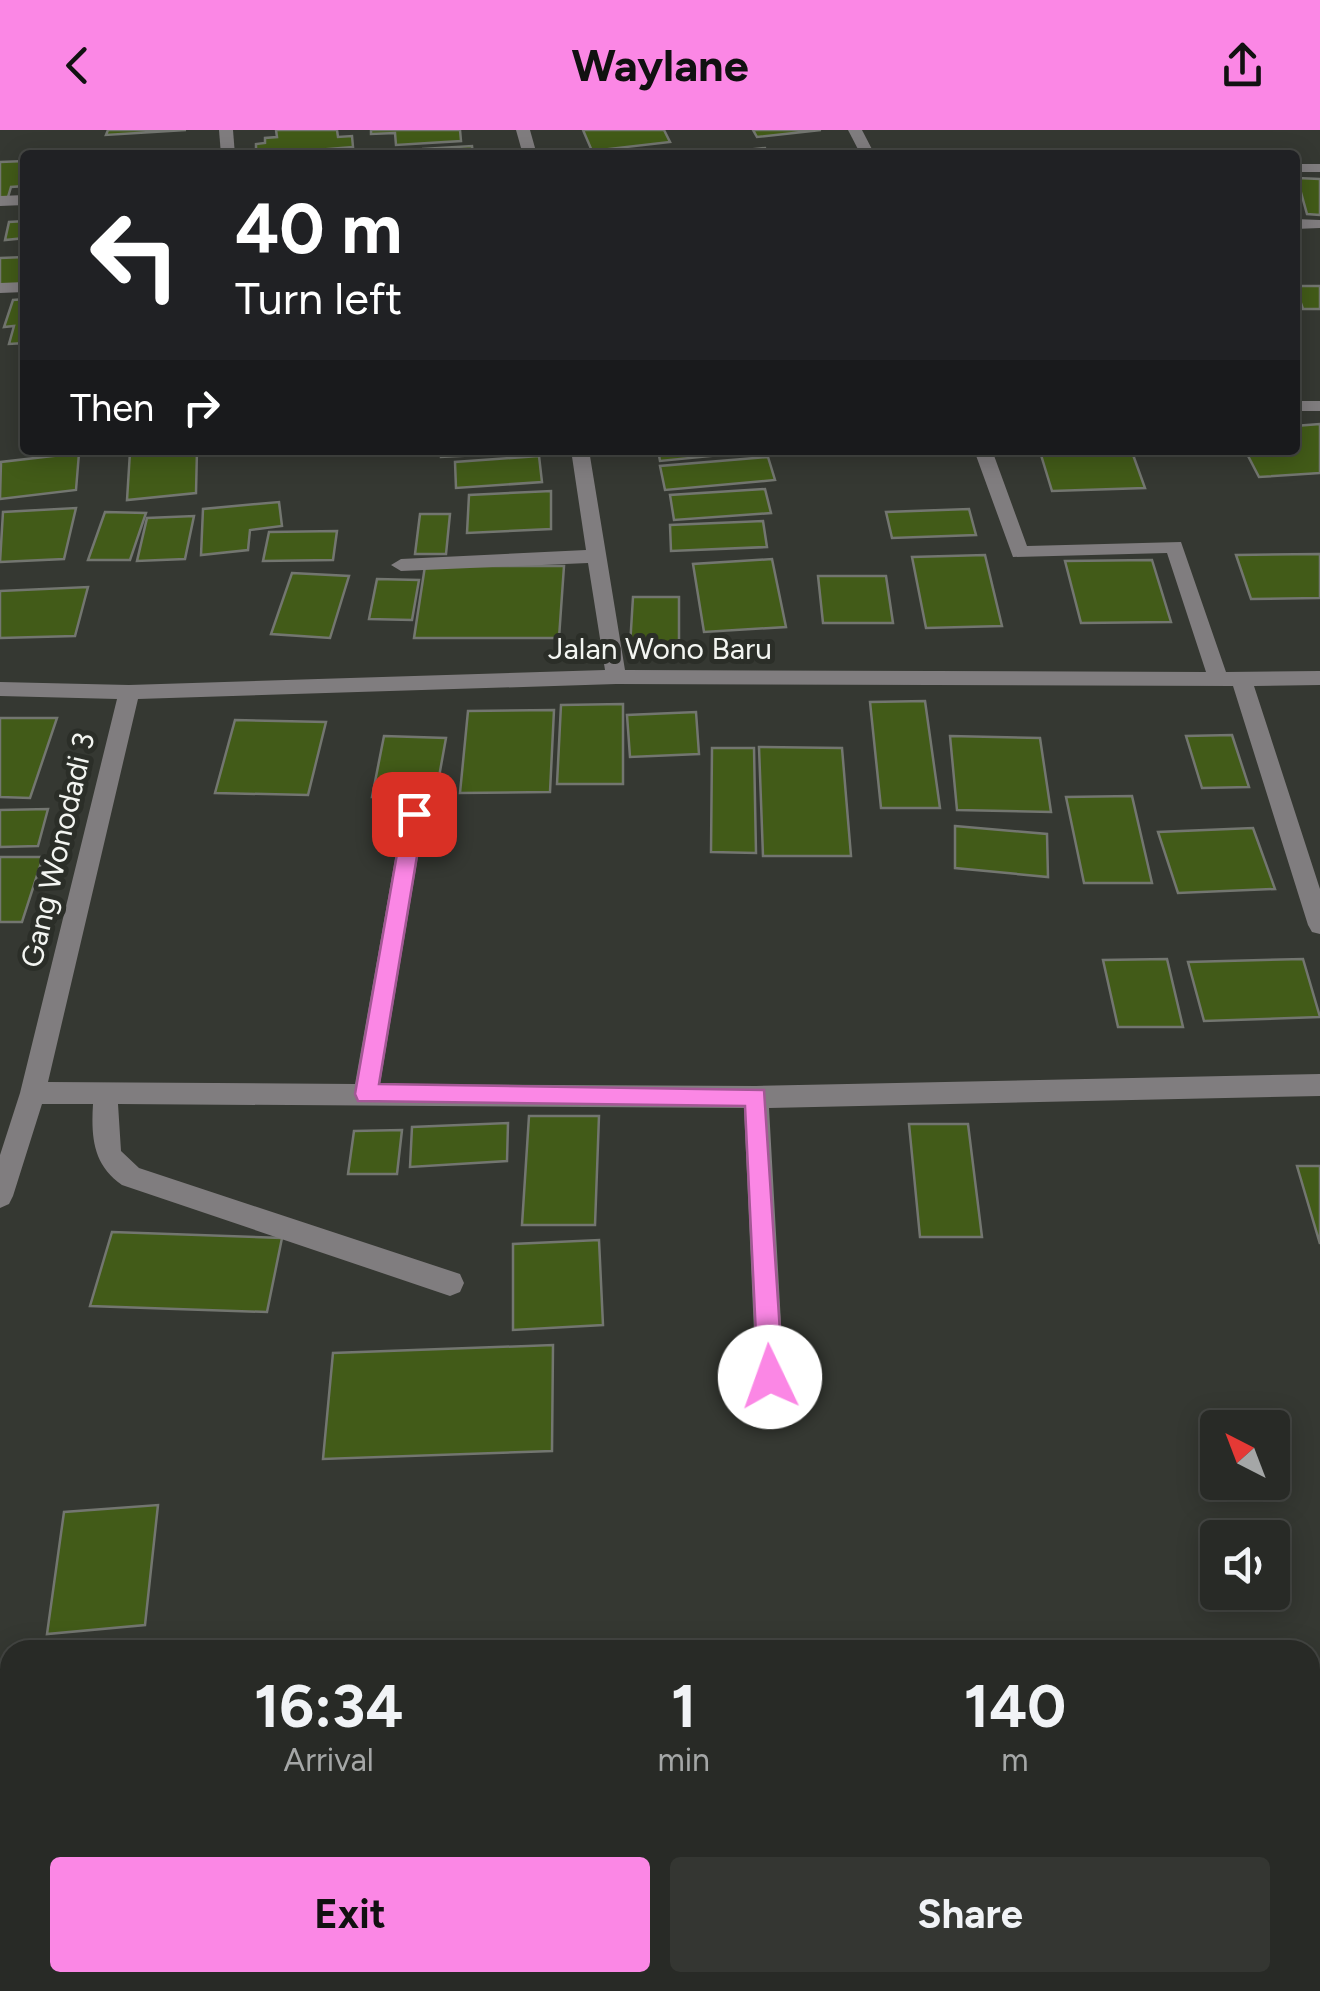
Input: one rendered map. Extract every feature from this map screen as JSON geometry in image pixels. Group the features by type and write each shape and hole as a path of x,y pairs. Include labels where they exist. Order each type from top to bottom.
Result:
{"street":[{"path":"1300,224 1316,224"},
{"path":"581,455 616,678"},
{"path":"985,455 1020,553 1174,546 1229,678 1320,925"},
{"path":"401,565 597,556"},
{"name":"Jalan Wono Baru","path":"0,689 129,692 616,678 1320,678"},
{"name":"Gang Wonodadi 3","path":"0,1196 33,1093 129,692"},
{"path":"366,1094 414,814"},
{"path":"33,1093 756,1096 1320,1085"},
{"path":"106,1092 105,1143 118,1170 450,1283"},
{"path":"756,1096 770,1377"}],"building":[{"path":"108,130 186,130 106,135"},
{"path":"276,130 337,130 338,137 352,136 353,147 256,150 256,144 265,143 265,138 277,137"},
{"path":"371,130 460,130 461,141 396,145 395,133 371,134"},
{"path":"583,130 664,130 670,142 601,150 592,150"},
{"path":"753,130 821,130 757,137"},
{"path":"472,146 472,150 423,150"},
{"path":"20,161 20,186 11,187 8,197 0,198 0,162"},
{"path":"1300,178 1320,179 1320,215 1307,214"},
{"path":"20,221 20,238 5,240 9,222"},
{"path":"20,257 20,286 0,287 0,258"},
{"path":"1300,286 1320,286 1320,309 1303,309"},
{"path":"20,299 20,343 9,344 14,326 4,327 13,300"},
{"path":"1320,424 1320,473 1259,477 1248,455 1300,455 1300,426"},
{"path":"79,455 76,490 0,499 1,462"},
{"path":"130,455 197,455 196,493 127,500"},
{"path":"659,455 721,455 660,461"},
{"path":"1041,455 1133,455 1145,488 1052,491"},
{"path":"539,456 542,482 456,488 455,462"},
{"path":"768,457 775,480 665,490 660,466"},
{"path":"765,489 771,513 674,520 670,495"},
{"path":"551,491 551,529 467,533 469,495"},
{"path":"279,502 282,526 250,530 248,550 201,555 203,509"},
{"path":"76,508 64,559 0,562 3,512"},
{"path":"969,509 976,535 892,538 886,512"},
{"path":"105,512 146,513 130,560 88,560"},
{"path":"420,514 450,514 446,554 415,554"},
{"path":"194,516 185,559 137,561 147,518"},
{"path":"763,521 767,547 671,551 670,525"},
{"path":"337,531 333,560 263,561 269,532"},
{"path":"1320,554 1320,598 1251,599 1236,555"},
{"path":"985,555 1002,626 926,628 912,557"},
{"path":"772,559 786,627 704,632 693,564"},
{"path":"1152,560 1171,622 1081,623 1065,561"},
{"path":"425,566 564,566 559,638 414,638"},
{"path":"292,573 349,576 330,638 271,634"},
{"path":"818,576 886,576 893,623 823,623"},
{"path":"377,579 419,580 412,620 369,619"},
{"path":"88,587 75,636 0,638 0,591"},
{"path":"633,597 679,597 679,646 630,646"},
{"path":"925,701 940,808 881,808 870,702"},
{"path":"623,704 623,784 557,784 561,705"},
{"path":"554,710 550,792 460,793 468,711"},
{"path":"696,712 699,754 630,757 627,715"},
{"path":"0,718 57,718 30,798 0,797"},
{"path":"235,720 326,722 308,795 215,793"},
{"path":"1232,735 1249,787 1202,788 1186,736"},
{"path":"384,736 446,738 435,799 372,797"},
{"path":"950,736 1040,738 1051,812 957,810"},
{"path":"759,747 842,748 851,856 763,856"},
{"path":"712,748 754,748 756,853 711,852"},
{"path":"1132,796 1152,883 1084,883 1066,797"},
{"path":"48,809 38,846 0,847 0,810"},
{"path":"955,826 1047,834 1048,877 955,868"},
{"path":"1253,828 1275,889 1178,893 1158,832"},
{"path":"0,857 43,857 22,922 0,922"},
{"path":"1167,959 1183,1027 1118,1027 1103,960"},
{"path":"1303,959 1320,1017 1204,1021 1188,962"},
{"path":"529,1116 599,1116 595,1225 522,1225"},
{"path":"508,1123 507,1161 410,1167 412,1127"},
{"path":"909,1124 968,1124 982,1237 920,1237"},
{"path":"402,1130 397,1174 348,1174 354,1131"},
{"path":"1297,1166 1320,1166 1320,1244"},
{"path":"112,1232 282,1238 267,1312 90,1306"},
{"path":"599,1240 603,1325 513,1330 513,1244"},
{"path":"553,1345 552,1451 323,1459 333,1353"},
{"path":"158,1505 145,1625 47,1634 64,1512"}],"route":[{"path":"414,814 366,1094 756,1096 770,1377"}]}
